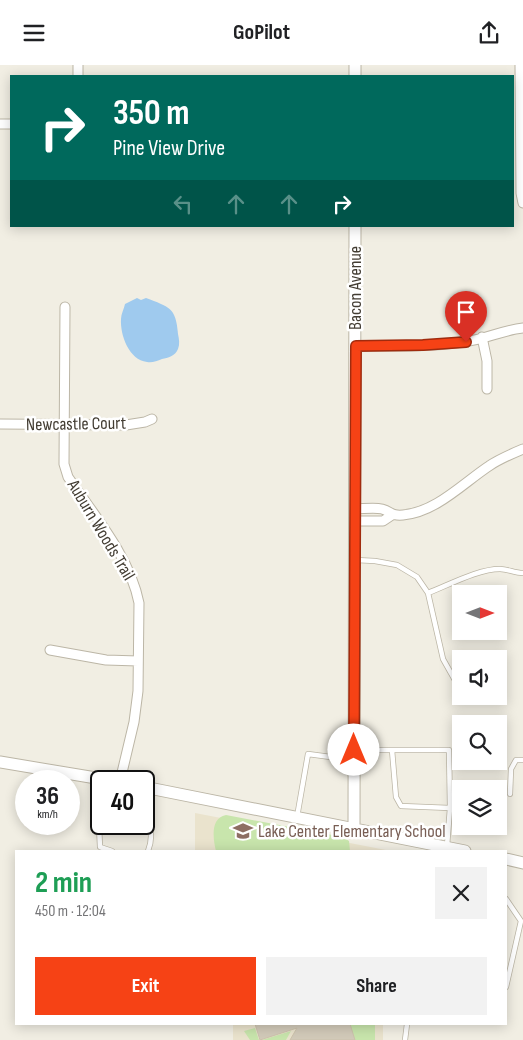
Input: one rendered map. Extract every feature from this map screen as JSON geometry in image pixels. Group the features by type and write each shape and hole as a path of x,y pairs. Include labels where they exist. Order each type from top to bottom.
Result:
{"street":[{"path":"520,65 522,93 520,193 523,203"},
{"name":"Bacon Avenue","path":"354,830 355,227"},
{"name":"Auburn Woods Trail","path":"65,307 64,464 68,477 127,566 139,603 138,691 134,722 123,770"},
{"path":"356,346 444,345 466,342 512,329 523,328"},
{"path":"482,337 486,361 487,389"},
{"name":"Newcastle Court","path":"0,424 126,425 152,419"},
{"path":"355,515 382,509 392,515 418,512 436,504 490,465 523,449"},
{"path":"50,650 106,660 138,661"},
{"path":"0,763 90,777"},
{"path":"155,789 459,850"},
{"path":"507,859 523,863"}],"lane":[{"path":"355,560 397,565 417,577 428,593 443,659 452,675"},
{"path":"428,593 488,570 502,569 523,573"},
{"path":"392,750 396,797 401,806 450,808"},
{"path":"296,818 308,754 354,755 392,750 449,750 450,808 447,848"},
{"path":"510,794 511,769 516,760 523,760"},
{"path":"99,835 100,847 109,850"},
{"path":"148,850 151,835"},
{"path":"507,901 520,921 507,982"},
{"path":"405,1040 407,1025"}],"shaded area":[{"name":"Lake Center Elementary School","path":"195,813 386,850 195,850"},
{"path":"233,1025 383,1025 383,1040 233,1040"}],"green space":[{"name":"Lake Center Elementary School","path":"226,815 343,837 349,841 350,850 216,850 214,830 217,820"},
{"path":"348,1025 375,1025 375,1040 354,1040"},
{"path":"255,1028 259,1040 250,1040 244,1031"},
{"path":"291,1031 286,1040 262,1040"}],"water":[{"path":"137,298 141,300 146,298 166,306 173,313 177,325 179,347 171,356 154,362 147,362 135,357 127,346 122,332 121,315 125,304"}],"building":[{"path":"255,1025 350,1025 355,1040 290,1040 297,1028 260,1040"}],"place":[{"name":"Lake Center Elementary School","path":"243,831"}],"route":[{"path":"354,750 356,346 444,345 466,342"}]}
